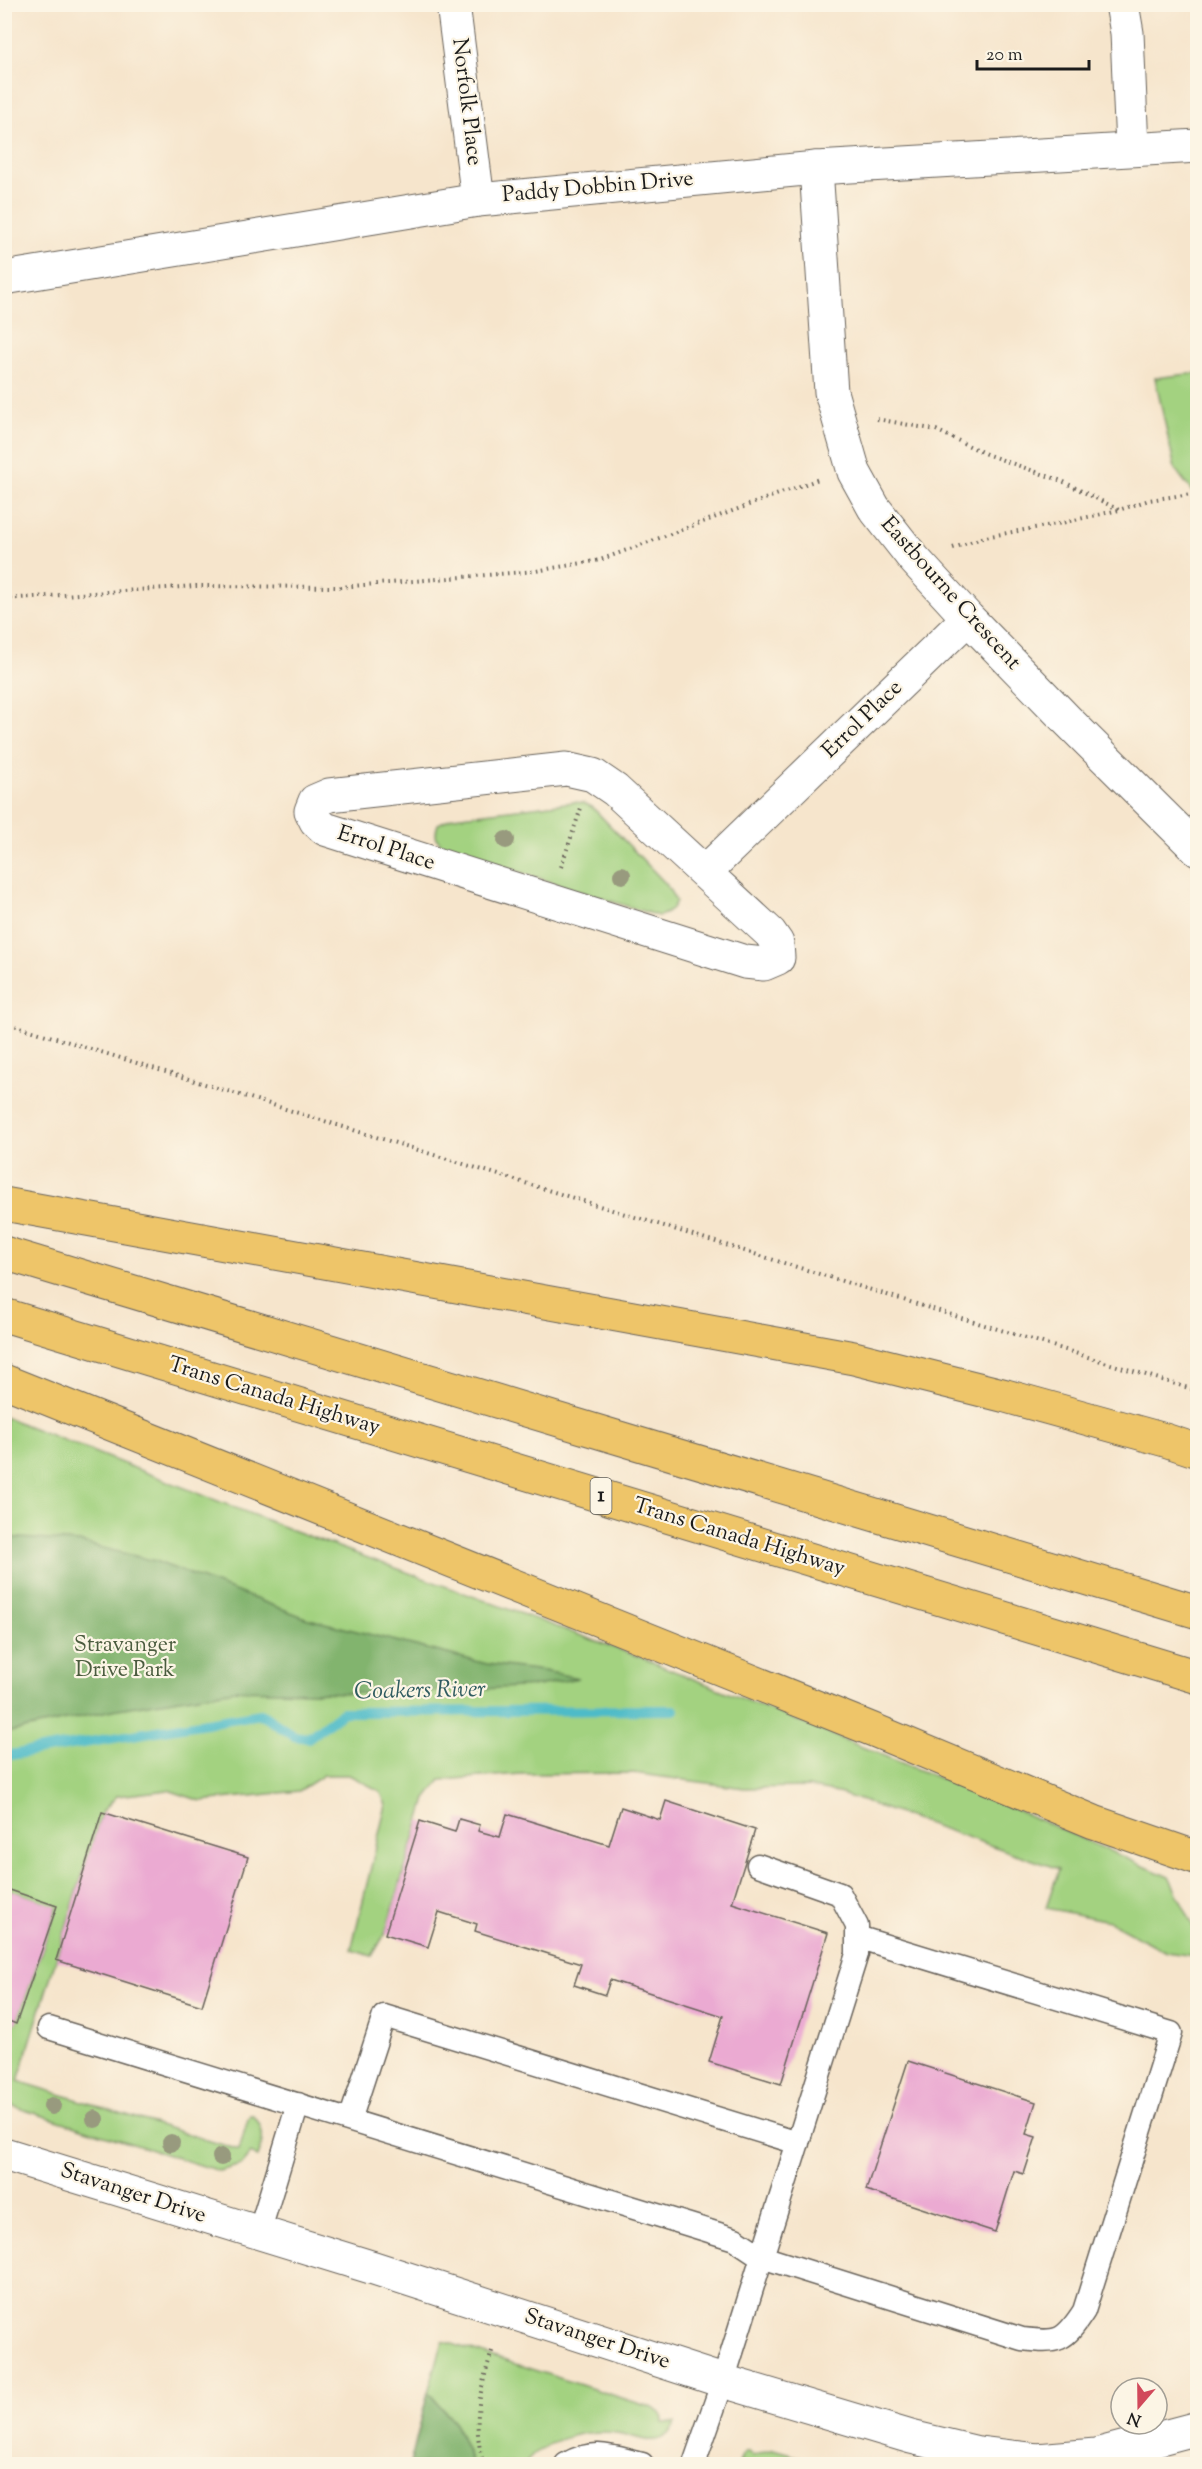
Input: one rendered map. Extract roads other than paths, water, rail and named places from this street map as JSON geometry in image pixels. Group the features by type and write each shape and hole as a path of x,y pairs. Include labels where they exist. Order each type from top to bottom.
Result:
{"highway":[{"path":"4,1204 854,1358 1006,1396 1197,1451"},
{"path":"4,1253 1197,1612"},
{"name":"Trans Canada Highway","path":"4,1315 1197,1677"},
{"path":"4,1381 876,1731 1094,1822 1197,1858"}],"street":[{"name":"Norfolk Place","path":"453,4 478,200"},
{"path":"1122,4 1127,33 1132,148"},
{"name":"Paddy Dobbin Drive","path":"4,278 478,200 816,168 1197,146"},
{"name":"Eastbourne Crescent","path":"816,168 831,392 854,472 874,508 914,559 968,618 1066,720 1197,850"},
{"name":"Errol Place","path":"705,872 968,618"},
{"name":"Errol Place","path":"566,769 592,775 615,790 705,872 770,933 779,949 778,958 775,961 758,964 744,962 325,829 312,816 313,805 324,796 341,793 566,769"},
{"name":"Stavanger Drive","path":"4,2154 481,2302 723,2381 911,2437 978,2453 1037,2460 1096,2455 1197,2427"}],"lane":[{"path":"694,2464 723,2381 857,1954 857,1926 840,1894 758,1865"},
{"path":"49,2028 735,2239 762,2257 1022,2339 1049,2342 1069,2334 1084,2311 1171,2033 857,1937"},
{"path":"350,2120 384,2016 798,2144"},
{"path":"259,2233 298,2104"},
{"path":"566,2464 601,2453 642,2464"}],"waterway":[{"name":"Coakers River","path":"4,1756 261,1714 294,1736 308,1738 343,1712 674,1710"}],"park label":[{"name":"Stravanger Drive Park","path":"125,1658"}]}
